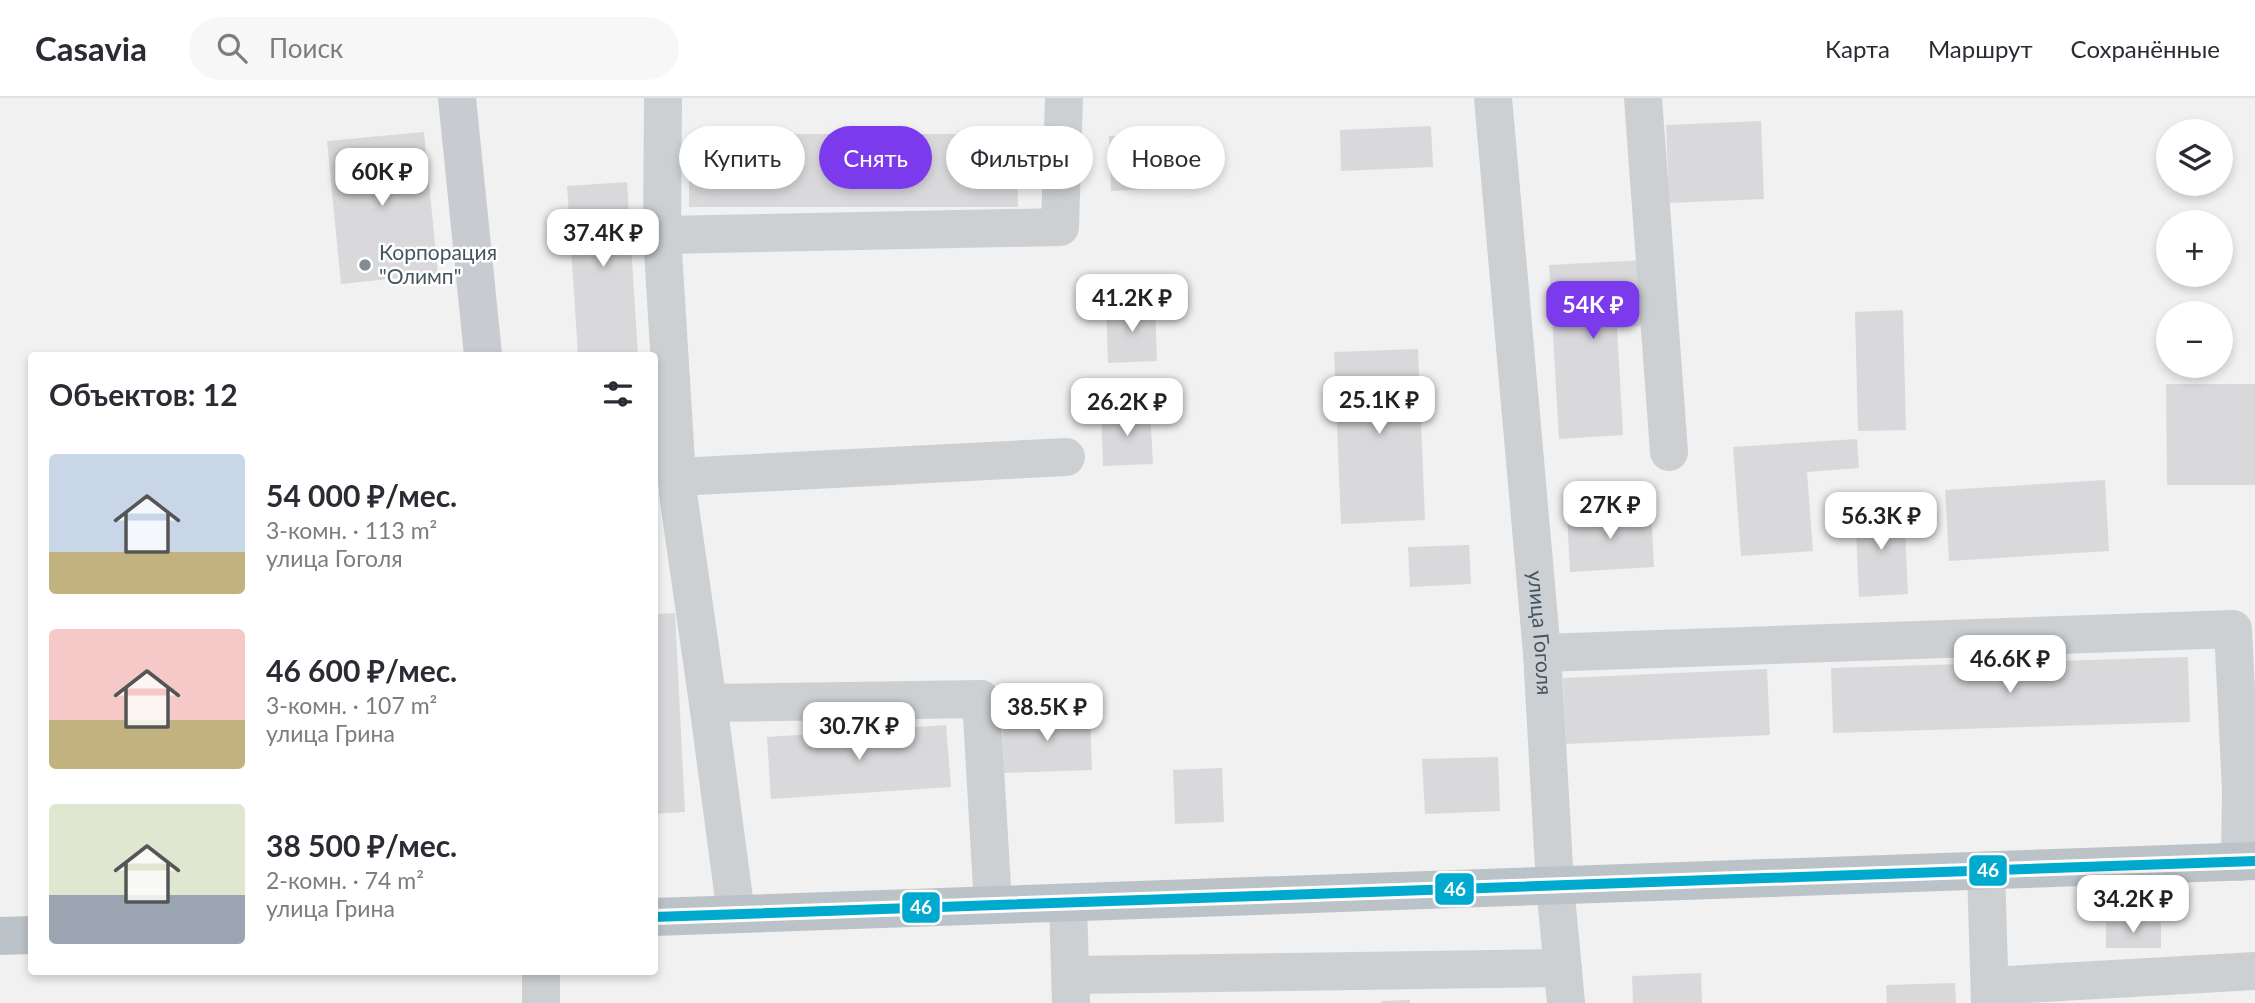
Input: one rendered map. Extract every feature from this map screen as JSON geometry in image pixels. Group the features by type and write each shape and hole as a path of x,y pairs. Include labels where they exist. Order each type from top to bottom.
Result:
{"highway":[{"path":"658,917 2248,861"},
{"path":"0,936 28,935"}],"main road":[{"path":"457,98 483,352"}],"street":[{"path":"663,98 662,235 670,488 708,703 736,914"},
{"path":"662,235 1060,227 1063,98"},
{"name":"улица Гоголя","path":"1493,98 1542,653 1555,885 1565,986"},
{"path":"1643,98 1669,452"},
{"path":"670,488 1066,457"},
{"path":"1542,653 2233,629 2248,780 2248,861"},
{"path":"708,703 981,699 993,905"},
{"path":"1986,870 1990,995 2255,971"},
{"path":"1068,902 1071,989 1565,986"},
{"path":"541,975 541,1003"}],"building":[{"path":"1761,121 1764,199 1669,203 1666,125"},
{"path":"1431,126 1433,167 1341,171 1340,130"},
{"path":"424,132 438,274 341,284 327,141"},
{"path":"805,134 819,134 819,189 932,189 932,134 946,134 946,189 1018,189 1018,207 689,207 689,189 805,189"},
{"path":"627,182 638,352 578,352 567,186"},
{"path":"1111,189 1160,189 1111,191"},
{"path":"1646,260 1650,325 1617,328 1623,435 1559,439 1549,265"},
{"path":"1155,306 1157,361 1108,363 1106,308"},
{"path":"1903,310 1906,430 1858,431 1855,312"},
{"path":"1418,349 1425,520 1341,524 1334,352"},
{"path":"2166,384 2255,384 2255,485 2167,485"},
{"path":"1150,410 1153,464 1103,466 1101,411"},
{"path":"1857,439 1859,468 1807,472 1813,551 1741,556 1733,447"},
{"path":"2105,480 2109,551 1949,561 1945,490"},
{"path":"1904,508 1908,594 1859,597 1855,510"},
{"path":"1651,510 1654,567 1570,572 1567,514"},
{"path":"1469,545 1471,584 1410,587 1408,547"},
{"path":"675,613 685,812 658,814 658,614"},
{"path":"2188,657 2190,722 1833,733 1831,668"},
{"path":"1767,669 1770,735 1566,744 1563,678"},
{"path":"1090,713 1092,770 1004,773 1002,716"},
{"path":"946,725 951,787 771,799 767,737"},
{"path":"1498,757 1500,811 1425,814 1422,759"},
{"path":"1222,768 1224,822 1175,824 1173,770"},
{"path":"2106,922 2161,922 2161,948 2106,948"},
{"path":"1701,973 1702,1003 1633,1003 1632,976"},
{"path":"1955,983 1956,1003 1887,1003 1886,985"},
{"path":"1410,1000 1410,1003 1381,1003 1381,1001"}],"transit line":[{"name":"46","path":"658,917 2255,861"}],"place":[{"name":"Корпорация \"Олимп\"","path":"365,265"}]}
